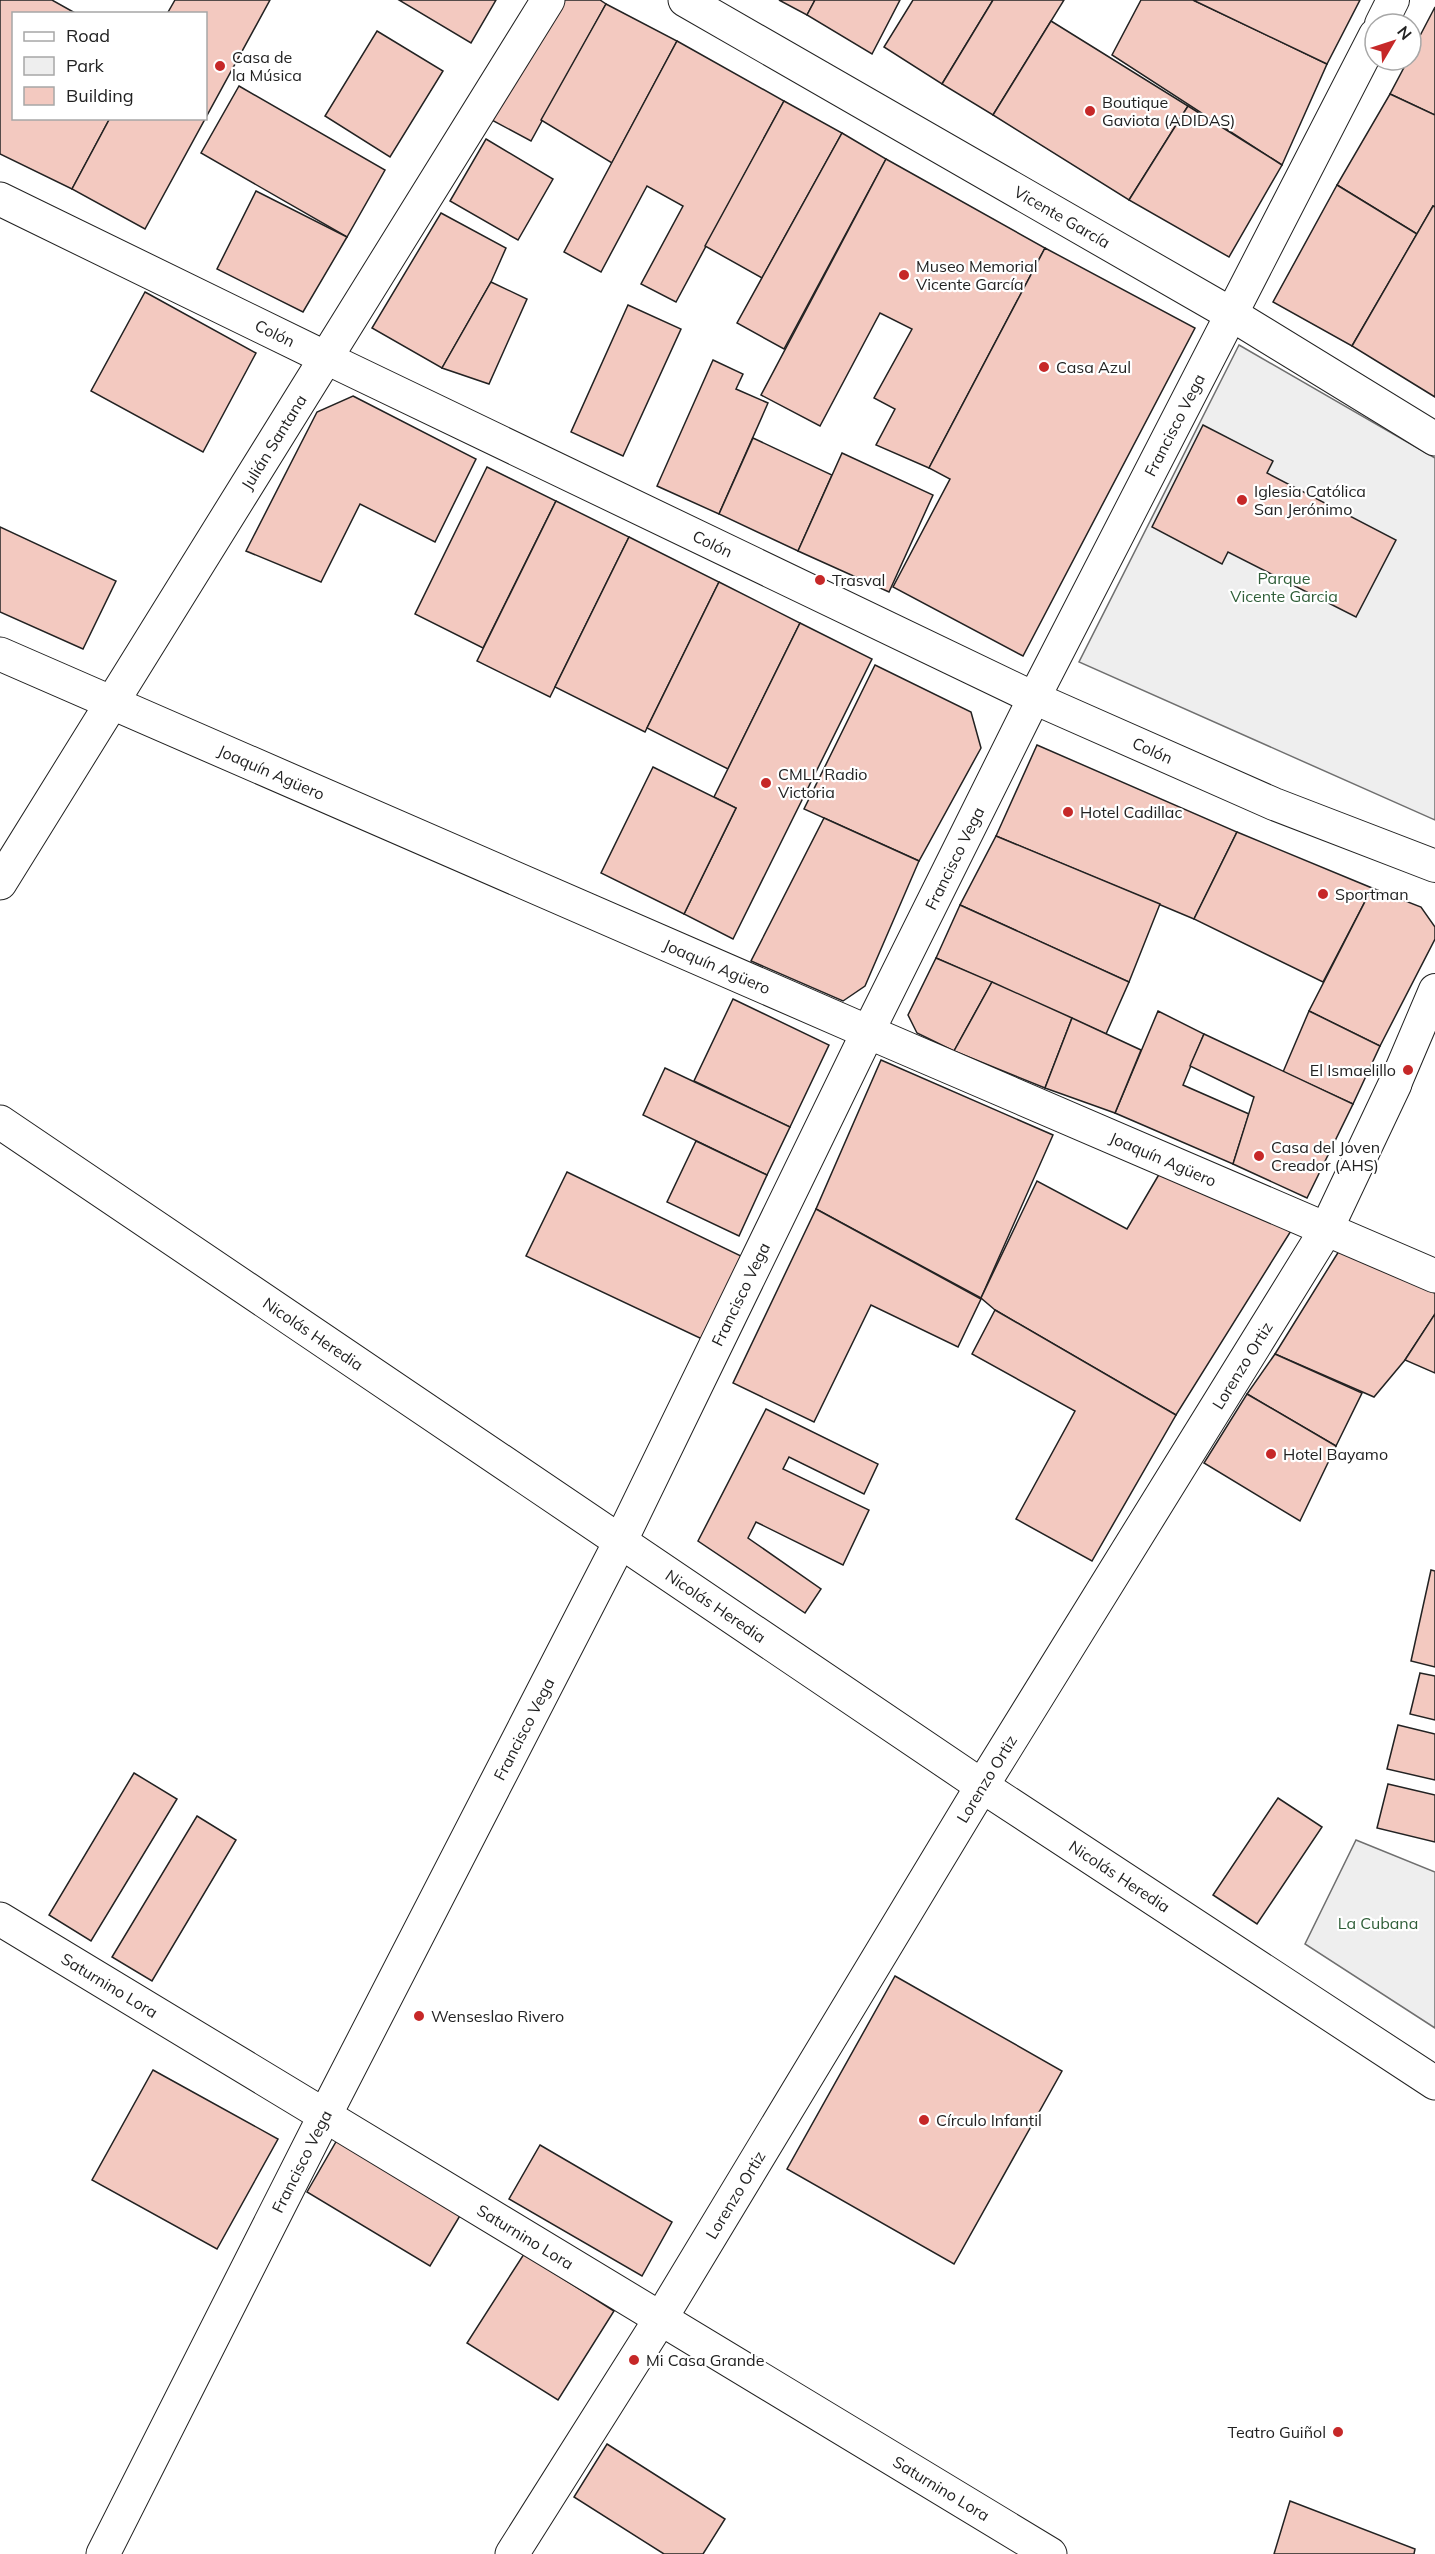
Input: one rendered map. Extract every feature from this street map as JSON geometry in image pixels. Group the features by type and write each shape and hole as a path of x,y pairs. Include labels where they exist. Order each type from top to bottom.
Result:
{"street":[{"name":"Julián Santana","path":"0,883 548,0"},
{"name":"Vicente García","path":"685,0 1231,314 1435,439"},
{"name":"Francisco Vega","path":"102,2554 324,2117 621,1542 868,1032 1034,698 1363,58"},
{"name":"Colón","path":"0,199 1034,698 1274,804 1435,866"},
{"name":"Joaquín Agüero","path":"0,654 1435,1276"},
{"name":"Lorenzo Ortiz","path":"512,2554 661,2318 982,1786 1326,1230 1395,1084 1435,990"},
{"name":"Nicolás Heredia","path":"0,1122 982,1786 1435,2083"},
{"name":"Saturnino Lora","path":"0,1919 1050,2554"}],"green space":[{"name":"Parque Vicente Garcia","path":"1239,345 1435,458 1435,820 1079,662"},
{"name":"La Cubana","path":"1356,1840 1435,1872 1435,2028 1305,1944"}],"building":[{"path":"0,0 52,0 73,12 12,12 12,120 109,120 72,189 0,154"},
{"path":"175,0 270,0 207,115 207,12 168,12"},
{"path":"399,0 496,0 471,43"},
{"path":"563,0 600,0 606,4 531,141 488,118"},
{"path":"779,0 815,0 807,15"},
{"path":"815,0 900,0 872,54 807,15"},
{"path":"913,0 993,0 942,84 884,47"},
{"path":"993,0 1064,0 993,115 942,84"},
{"path":"1141,0 1193,0 1327,64 1282,165 1112,55"},
{"path":"1193,0 1360,0 1327,64"},
{"path":"606,4 677,41 612,163 541,120"},
{"path":"1435,7 1435,115 1390,94 1402,72 1423,72 1423,30"},
{"name":"Boutique Gaviota (ADIDAS)","path":"1051,21 1188,106 1129,200 993,115"},
{"path":"377,31 443,71 390,157 325,116"},
{"path":"677,41 784,101 676,302 641,284 683,206 647,186 601,272 564,252"},
{"path":"239,86 385,170 347,237 201,153"},
{"path":"1390,94 1435,115 1435,207 1433,206 1417,234 1337,185"},
{"path":"784,101 842,133 762,278 705,246"},
{"path":"1188,106 1282,165 1229,257 1129,200"},
{"name":"Casa de la Música","path":"109,120 205,120 145,229 72,189"},
{"path":"842,133 886,159 784,349 737,323"},
{"path":"486,139 553,179 518,240 450,201"},
{"path":"886,159 1045,248 929,468 876,445 895,409 874,398 912,329 880,313 820,426 761,395"},
{"path":"1337,185 1417,234 1352,346 1273,302"},
{"path":"256,191 347,237 303,312 217,269"},
{"path":"1433,206 1435,207 1435,397 1352,346"},
{"path":"441,213 506,248 491,282 442,368 372,328"},
{"path":"1045,248 1195,328 1023,656 893,587 950,479 929,468"},
{"path":"491,282 527,299 489,384 442,368"},
{"path":"145,292 256,353 203,452 91,391"},
{"path":"628,305 681,329 623,456 571,432"},
{"path":"713,360 743,374 736,389 768,403 719,514 657,486"},
{"path":"353,396 476,459 435,542 360,504 321,582 246,551 317,412"},
{"name":"Iglesia Católica San Jerónimo","path":"1203,425 1273,461 1267,473 1396,540 1356,617 1228,552 1222,564 1152,527"},
{"path":"753,438 832,475 798,551 719,514"},
{"path":"842,453 933,495 889,592 798,551"},
{"path":"487,467 556,501 483,648 415,614"},
{"path":"556,501 629,537 550,697 477,661"},
{"path":"0,527 116,581 83,649 0,612"},
{"path":"629,537 719,582 645,732 555,687"},
{"path":"719,582 800,623 728,769 647,728"},
{"name":"CMLL Radio Victoria","path":"800,623 872,659 733,939 684,914 736,808 714,797"},
{"path":"875,665 971,712 981,748 919,861 804,809"},
{"path":"1037,745 1237,832 1194,919 996,836"},
{"path":"653,767 736,808 684,914 601,873"},
{"path":"824,818 919,861 865,986 843,1001 751,961"},
{"path":"1237,832 1372,888 1323,982 1194,919"},
{"path":"996,836 1160,904 1129,982 960,905"},
{"path":"1372,888 1421,907 1435,927 1435,939 1380,1046 1309,1011"},
{"path":"960,905 1129,982 1106,1034 936,958"},
{"path":"936,958 992,982 954,1051 917,1033 908,1015"},
{"path":"992,982 1072,1018 1045,1088 954,1051"},
{"path":"733,999 829,1045 790,1127 694,1081"},
{"path":"1158,1011 1204,1034 1183,1085 1249,1114 1233,1164 1115,1113"},
{"path":"1309,1011 1380,1046 1353,1104 1283,1072"},
{"path":"1072,1018 1141,1050 1115,1113 1045,1088"},
{"path":"1204,1034 1353,1104 1307,1198 1233,1164 1254,1097 1190,1066"},
{"path":"881,1060 1053,1135 981,1298 816,1209"},
{"path":"665,1068 790,1127 767,1175 643,1115"},
{"path":"696,1141 767,1175 739,1236 667,1202"},
{"path":"1161,1171 1294,1226 1176,1415 995,1310 981,1298 1037,1181 1127,1229"},
{"path":"567,1172 741,1256 702,1339 526,1256"},
{"path":"816,1209 981,1299 958,1347 871,1305 814,1422 733,1383"},
{"path":"1339,1251 1435,1293 1435,1314 1405,1360 1374,1397 1275,1354"},
{"path":"995,1310 1176,1415 1092,1561 1016,1519 1075,1411 972,1354"},
{"path":"1435,1314 1435,1373 1405,1360"},
{"path":"1275,1354 1362,1393 1336,1446 1247,1394"},
{"name":"Hotel Bayamo","path":"1247,1394 1336,1446 1300,1521 1204,1463"},
{"path":"766,1409 878,1464 864,1494 789,1457 783,1469 869,1510 843,1565 756,1522 748,1538 821,1589 805,1613 698,1541"},
{"path":"1431,1570 1435,1571 1435,1667 1411,1661"},
{"path":"1420,1673 1435,1676 1435,1720 1410,1714"},
{"path":"1398,1725 1435,1734 1435,1780 1387,1769"},
{"path":"134,1773 177,1799 91,1941 49,1915"},
{"path":"1388,1784 1435,1795 1435,1842 1377,1828"},
{"path":"1278,1798 1322,1827 1257,1924 1213,1895"},
{"path":"197,1816 236,1840 152,1981 112,1957"},
{"name":"Círculo Infantil","path":"895,1976 1062,2071 954,2264 787,2169"},
{"path":"153,2070 278,2139 217,2249 92,2180"},
{"path":"337,2140 461,2214 430,2266 307,2192"},
{"path":"540,2145 672,2222 642,2276 509,2199"},
{"path":"524,2254 614,2311 558,2400 467,2343"},
{"path":"607,2444 725,2519 703,2554 664,2554 574,2497"},
{"path":"1290,2501 1415,2549 1414,2554 1274,2554"}],"place":[{"name":"Casa de la Música","path":"220,66"},
{"name":"Boutique Gaviota (ADIDAS)","path":"1090,111"},
{"name":"Museo Memorial Vicente García","path":"904,275"},
{"name":"Casa Azul","path":"1044,367"},
{"name":"Iglesia Católica San Jerónimo","path":"1242,500"},
{"name":"Trasval","path":"820,580"},
{"name":"CMLL Radio Victoria","path":"766,783"},
{"name":"Hotel Cadillac","path":"1068,812"},
{"name":"Sportman","path":"1323,894"},
{"name":"El Ismaelillo","path":"1408,1070"},
{"name":"Casa del Joven Creador (AHS)","path":"1259,1156"},
{"name":"Hotel Bayamo","path":"1271,1454"},
{"name":"Wenseslao Rivero","path":"419,2016"},
{"name":"Círculo Infantil","path":"924,2120"},
{"name":"Mi Casa Grande","path":"634,2360"},
{"name":"Teatro Guiñol","path":"1338,2432"}]}
